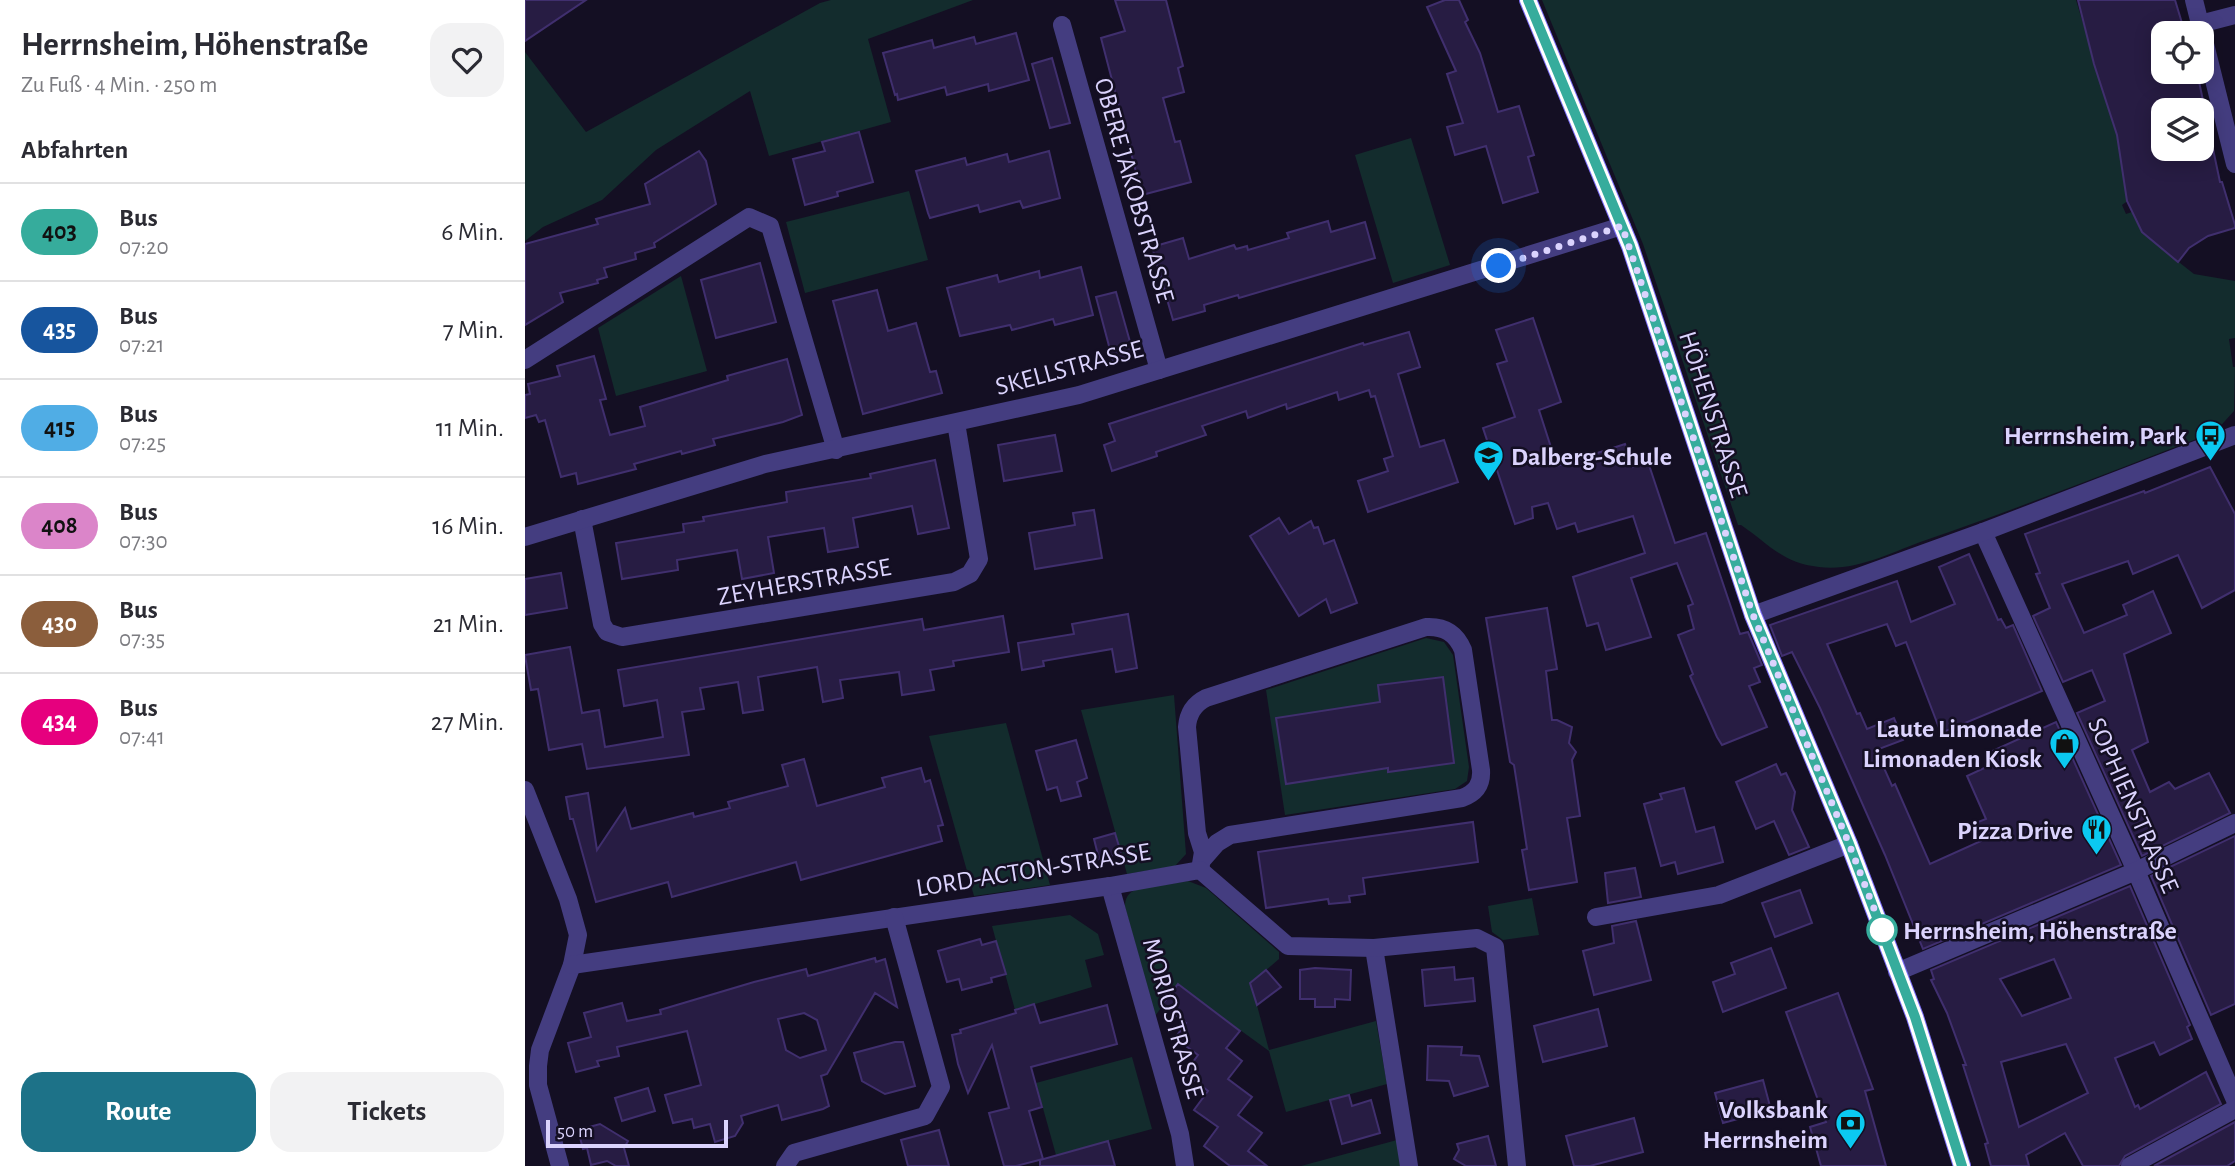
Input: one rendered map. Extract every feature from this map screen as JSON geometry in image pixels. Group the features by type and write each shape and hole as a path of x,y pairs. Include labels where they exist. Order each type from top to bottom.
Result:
{"main road":[{"name":"HÖHENSTRASSE","path":"1528,0 1622,226 1753,615 1849,844 1915,1017 1962,1166"}],"street":[{"path":"2194,0 2199,21"},
{"path":"2212,21 2235,15"},
{"name":"OBERE JAKOBSTRASSE","path":"1062,25 1159,369"},
{"path":"2214,80 2235,164"},
{"path":"525,360 749,217 771,226 836,450"},
{"name":"SKELLSTRASSE","path":"525,537 765,464 1079,395 1475,274 1622,226"},
{"name":"ZEYHERSTRASSE","path":"582,519 602,624 607,632 622,637 954,582 969,574 979,559 956,423"},
{"path":"1753,615 1983,532 2235,435"},
{"name":"SOPHIENSTRASSE","path":"1983,532 2136,870 2235,1100"},
{"path":"1202,864 1217,844 1230,835 1462,798 1476,791 1482,777 1481,769 1463,650 1456,637 1442,628 1426,627 1200,701 1190,712 1187,727 1197,833 1202,864 1288,946 1374,948 1477,938 1495,947 1517,1166"},
{"path":"525,790 575,918 578,935 572,965 540,1050 538,1066 538,1086 560,1166"},
{"path":"1897,972 2136,870 2235,823"},
{"path":"1596,917 1719,895 1849,844"},
{"name":"LORD-ACTON-STRASSE","path":"572,965 1110,886 1202,864"},
{"name":"MORIOSTRASSE","path":"1110,886 1180,1134 1185,1166"},
{"path":"785,1166 794,1153 925,1116 941,1087 894,917"},
{"path":"1374,948 1409,1166"},
{"path":"2130,1166 2235,1109"}],"green space":[{"path":"831,0 973,0 868,39 891,122 769,156 750,91 656,150 602,200 543,227 525,241 525,52 586,132 820,3"},
{"path":"1542,0 2076,0 2121,150 2129,200 2122,205 2126,214 2132,212 2142,233 2194,274 2235,281 2235,338 2229,339 2235,367 2234,411 2215,432 1873,560 1833,568 1806,565 1785,557 1738,525 1643,244"},
{"path":"1411,138 1450,265 1393,283 1355,155"},
{"path":"909,191 928,260 805,293 786,222"},
{"path":"681,276 707,371 616,396 598,328"},
{"path":"1426,638 1444,642 1453,655 1469,767 1467,781 1455,789 1285,815 1266,690"},
{"path":"1174,695 1186,854 1175,866 1127,874 1081,710"},
{"path":"1006,723 1050,885 974,896 929,736"},
{"path":"1188,881 1206,888 1279,952 1279,959 1251,983 1269,1050 1376,1021 1387,1084 1286,1112 1269,1051 1178,985 1155,1016 1125,907 1126,901 1129,894 1138,889"},
{"path":"1532,898 1539,935 1503,940 1492,932 1488,906"},
{"path":"1070,915 1098,934 1104,955 1085,960 1092,987 1015,1010 992,926"},
{"path":"1132,1057 1152,1129 1056,1155 1036,1083"},
{"path":"1397,1140 1401,1166 1301,1166"}],"building":[{"path":"525,0 586,0 525,41"},
{"path":"1115,0 1166,0 1183,66 1178,68 1184,92 1163,98 1175,142 1180,141 1191,182 1142,195 1101,38 1125,31"},
{"path":"1445,0 1459,0 1468,20 1465,22 1480,53 1498,112 1519,106 1534,155 1528,157 1538,192 1503,203 1486,146 1455,155 1447,127 1463,123 1447,74 1456,71 1427,7"},
{"path":"2078,0 2175,0 2181,21 2151,21 2151,84 2200,84 2202,98 2151,98 2151,161 2214,161 2214,154 2235,228 2208,236 2189,248 2178,262 2142,232 2127,201 2117,135 2094,64"},
{"path":"1016,33 1029,80 989,91 988,84 947,95 945,87 898,100 897,94 895,95 883,53 932,40 934,48 974,37 976,44"},
{"path":"1052,58 1070,123 1050,128 1032,64"},
{"path":"859,132 873,182 805,205 793,159 825,151 822,142"},
{"path":"699,151 706,161 716,204 654,243 655,247 635,253 636,259 604,268 607,277 597,280 598,283 560,293 563,302 525,325 525,244 598,224 596,219 650,204 645,184"},
{"path":"1049,151 1060,198 1023,208 1020,201 980,212 978,205 930,218 916,171 965,158 967,165 1007,154 1009,162"},
{"path":"1328,221 1331,232 1365,222 1375,258 1239,298 1238,295 1204,305 1205,311 1173,320 1152,247 1183,238 1189,259 1234,245 1236,249 1247,246 1248,250 1289,238 1287,233"},
{"path":"760,263 776,322 716,338 701,280"},
{"path":"1081,267 1093,315 1055,325 1053,319 1012,330 1010,325 960,336 947,288 997,275 999,282 1039,271 1040,278"},
{"path":"877,290 888,331 916,323 930,372 936,371 942,393 863,414 833,301"},
{"path":"1116,292 1134,356 1113,361 1096,297"},
{"path":"1533,318 1561,402 1539,410 1557,466 1625,444 1633,467 1648,462 1675,543 1706,533 1740,634 1748,632 1762,665 1754,668 1760,682 1749,686 1767,727 1722,745 1717,737 1690,676 1693,674 1678,635 1694,629 1688,606 1693,604 1677,563 1631,578 1651,637 1606,650 1598,623 1587,626 1573,577 1645,553 1633,516 1578,532 1575,523 1557,529 1548,503 1532,507 1533,518 1515,524 1483,428 1515,417 1497,364 1507,361 1496,330"},
{"path":"1409,332 1420,367 1398,374 1420,447 1444,440 1458,482 1368,512 1358,481 1388,471 1384,459 1393,456 1375,396 1371,397 1369,390 1339,400 1337,392 1287,409 1286,404 1248,418 1246,411 1202,426 1206,435 1112,471 1104,445 1115,441 1109,424 1363,343 1364,345"},
{"path":"594,356 606,399 600,400 610,435 645,426 640,407 728,380 727,376 787,359 802,415 713,439 715,445 634,464 636,469 578,484 576,473 561,477 545,420 539,422 536,415 525,418 525,395 530,394 528,384 560,376 557,366"},
{"path":"1055,435 1062,471 1004,481 998,445"},
{"path":"935,460 949,528 918,534 912,506 853,518 858,547 828,552 824,528 768,537 774,573 742,579 737,550 677,560 678,570 622,579 616,543 684,532 683,524 704,521 703,517 787,502 786,492 871,478 870,474"},
{"path":"2210,467 2235,514 2235,590 2202,608 2178,555 2133,574 2128,561 2062,584 2084,633 2127,615 2123,605 2153,591 2171,633 2124,654 2148,742 2132,750 2150,792 2169,782 2175,789 2209,773 2230,813 2142,856 2077,713 2105,701 2092,670 2063,682 2033,616 2050,608 2036,574 2040,573 2025,534 2144,491 2145,493"},
{"path":"1094,510 1102,558 1035,569 1029,533 1075,525 1073,513"},
{"path":"1279,518 1289,534 1311,521 1314,528 1318,527 1324,544 1334,540 1357,603 1331,613 1326,599 1299,616 1250,536"},
{"path":"1969,554 1998,620 2001,619 2006,628 2013,625 2042,691 1941,733 1906,642 1896,646 1887,624 1827,644 1857,714 1860,713 1867,729 1894,718 1903,740 1876,750 1892,786 1895,784 1930,864 1981,841 1973,824 1986,819 1967,776 1993,764 1988,753 2056,722 2121,865 1923,949 1820,708 1792,652 1782,656 1770,625 1897,581 1911,622 1955,604 1939,567"},
{"path":"561,573 567,608 525,615 525,579"},
{"path":"1547,608 1557,669 1546,671 1552,720 1572,727 1569,743 1576,752 1572,760 1580,816 1567,818 1577,882 1529,890 1522,850 1527,849 1514,765 1510,762 1486,618"},
{"path":"1128,614 1137,668 1116,672 1112,649 1043,661 1044,666 1022,670 1018,643 1074,634 1072,624"},
{"path":"1003,616 1009,652 953,661 954,666 930,670 934,690 902,695 899,672 840,680 843,698 823,702 817,667 758,677 763,710 743,713 738,682 700,688 704,709 682,712 689,755 587,769 582,744 549,750 538,689 531,690 525,656 570,647 582,713 599,710 605,747 663,737 657,700 624,706 618,670 922,619 924,630"},
{"path":"1443,677 1454,763 1388,772 1388,768 1286,784 1276,718 1380,702 1378,685"},
{"path":"1076,740 1087,778 1077,782 1081,796 1061,801 1057,787 1047,790 1036,751"},
{"path":"804,759 817,806 885,787 882,778 921,768 925,782 930,780 943,825 938,826 942,841 801,880 796,862 672,897 668,882 596,902 573,819 570,819 566,797 588,793 597,850 625,808 631,829 693,813 694,817 730,808 728,802 788,786 782,765"},
{"path":"1776,764 1781,775 1786,773 1795,792 1792,810 1809,847 1789,855 1774,821 1756,829 1736,782"},
{"path":"1684,788 1696,832 1714,827 1723,862 1678,874 1675,862 1661,866 1644,804 1662,799 1660,794"},
{"path":"1473,822 1478,862 1363,878 1365,894 1349,896 1350,902 1329,904 1328,899 1266,908 1258,852"},
{"path":"1115,833 1121,853 1099,859 1094,839"},
{"path":"2235,836 2235,1004 2211,1015 2151,876"},
{"path":"1635,868 1641,897 1608,903 1605,873"},
{"path":"2130,886 2190,1025 2187,1027 2192,1039 2160,1055 2154,1042 2115,1058 2135,1107 2138,1105 2140,1109 2206,1072 2221,1104 2125,1156 2119,1166 2083,1166 2065,1133 2026,1155 2029,1166 1991,1166 1985,1144 1988,1143 1963,1065 1966,1065 1947,1013 1931,980 1934,979 1931,970","holes":["2054,959 2071,998 2022,1016 2000,979","2066,1044 2088,1093 2019,1127 2001,1062"]},
{"path":"1800,890 1812,923 1775,937 1762,903"},
{"path":"1636,921 1651,980 1594,995 1583,951 1614,943 1612,926"},
{"path":"980,939 982,945 996,941 1006,974 991,978 992,982 962,990 959,979 947,982 938,951"},
{"path":"1771,948 1786,988 1723,1012 1713,982 1735,974 1731,963"},
{"path":"875,958 876,962 885,959 897,1007 875,993 827,1074 821,1076 829,1106 823,1109 782,1120 778,1105 741,1116 743,1123 735,1136 715,1142 710,1124 694,1128 692,1119 673,1123 665,1095 701,1085 687,1031 617,1047 619,1056 597,1061 599,1066 576,1072 568,1043 591,1037 584,1013 622,1003 627,1021 661,1014 660,1010 806,969 808,976","holes":["804,1013 817,1020 826,1050 800,1058 786,1050 778,1019"]},
{"path":"1454,967 1455,980 1473,978 1475,1001 1425,1006 1422,970"},
{"path":"1266,970 1281,987 1257,1005 1250,983"},
{"path":"1300,970 1351,970 1350,1000 1335,999 1335,1007 1315,1007 1315,999 1300,999"},
{"path":"1178,984 1240,1031 1226,1048 1242,1061 1228,1079 1252,1097 1238,1115 1262,1133 1248,1151 1267,1166 1230,1166 1204,1146 1218,1127 1194,1110 1208,1091 1185,1073 1198,1055 1175,1038 1186,1023 1162,1005"},
{"path":"1838,993 1873,1089 1865,1091 1886,1166 1821,1166 1810,1127 1826,1122 1786,1012"},
{"path":"1034,1004 1040,1023 1107,1005 1117,1044 1031,1067 1042,1107 1029,1111 1043,1159 1016,1166 1004,1166 989,1113 1009,1108 992,1045 968,1093 952,1035"},
{"path":"1598,1009 1607,1046 1543,1062 1534,1026"},
{"path":"903,1042 915,1086 885,1094 862,1081 854,1053"},
{"path":"1428,1046 1462,1047 1461,1055 1479,1056 1488,1086 1454,1096 1449,1081 1427,1080"},
{"path":"1763,1080 1771,1110 1723,1123 1715,1093"},
{"path":"648,1088 655,1111 622,1121 615,1098"},
{"path":"1349,1095 1352,1106 1371,1100 1380,1133 1342,1144 1330,1100"},
{"path":"1634,1118 1643,1152 1590,1166 1574,1166 1566,1136"},
{"path":"2235,1122 2235,1161 2227,1166 2154,1166"},
{"path":"600,1124 628,1141 624,1148 629,1166 616,1166 607,1161 591,1165 587,1148 583,1149 578,1130"},
{"path":"939,1130 949,1166 908,1166 901,1140"},
{"path":"1488,1136 1496,1166 1466,1166 1454,1159 1459,1150 1457,1144"},
{"path":"1108,1141 1115,1166 1040,1166 1040,1160"}],"bus line":[{"name":"403","path":"1528,0 1630,246 1753,615 1885,937 1915,1017 1962,1166"}],"place":[{"name":"Herrnsheim, Park","path":"2210,462"},
{"name":"Dalberg-Schule","path":"1488,483"},
{"name":"Laute Limonade Limonaden Kiosk","path":"2065,770"},
{"name":"Pizza Drive","path":"2096,857"},
{"name":"Herrnsheim, Höhenstraße","path":"1882,930"},
{"name":"Volksbank Herrnsheim","path":"1851,1151"}],"route":[{"path":"1499,266 1622,226 1753,615 1885,937 1882,930"}]}
